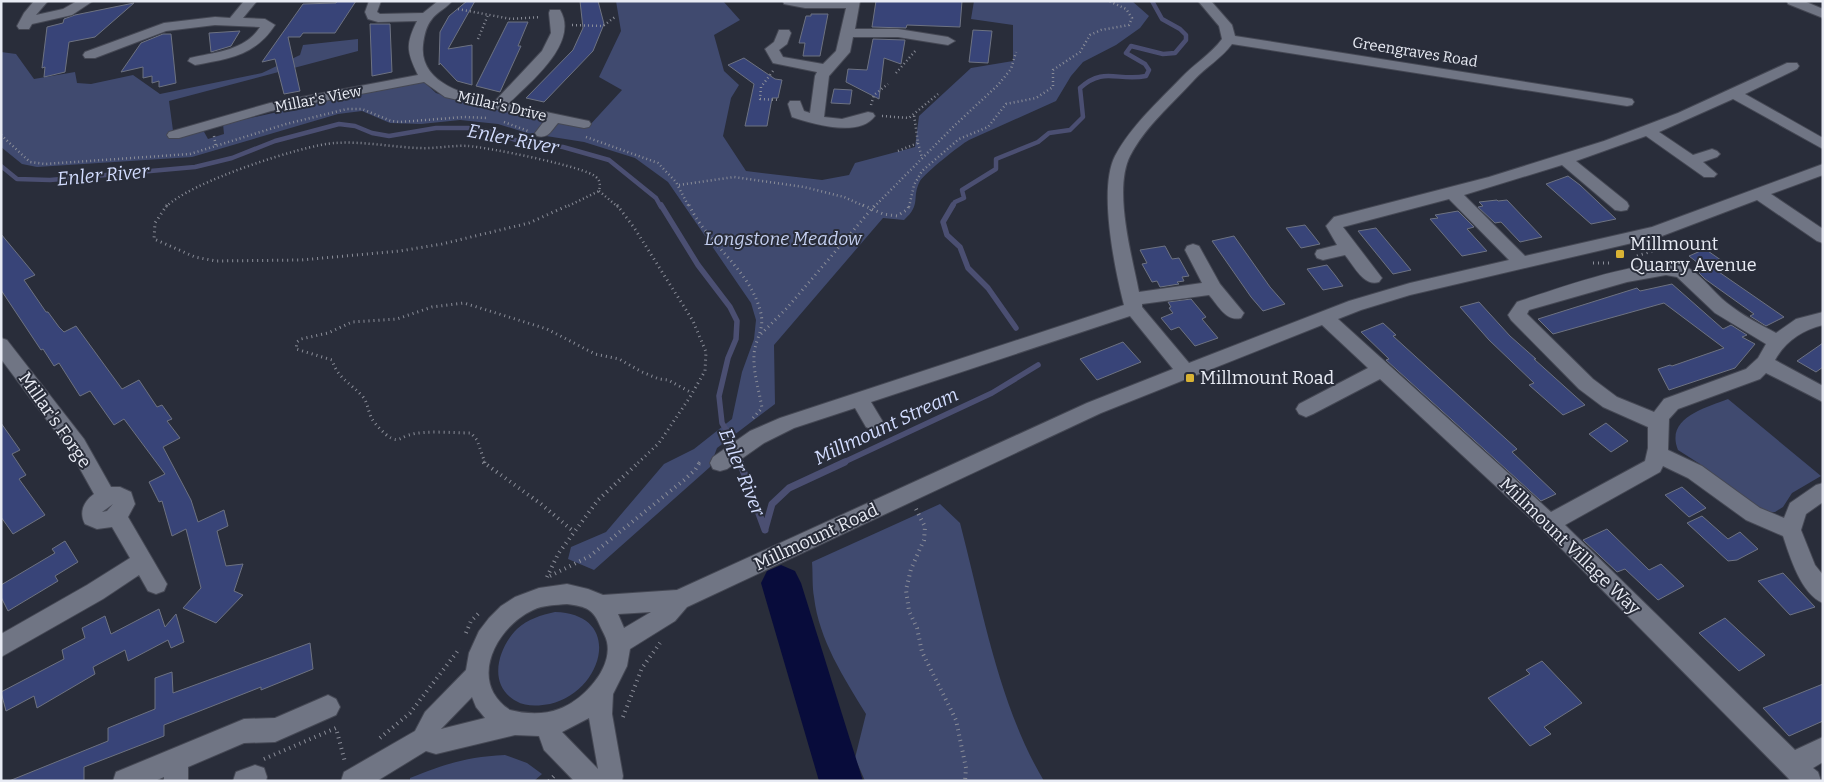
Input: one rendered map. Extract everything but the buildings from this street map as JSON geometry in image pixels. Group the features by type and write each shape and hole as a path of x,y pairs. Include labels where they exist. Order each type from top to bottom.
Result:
{"street":[{"path":"24,26 30,13 42,1"},
{"path":"24,26 66,12 87,1"},
{"path":"234,21 251,1"},
{"path":"375,1 371,12 373,16 378,18 426,17"},
{"path":"789,1 805,4 854,3 844,52 826,69 822,76 816,120"},
{"path":"1186,372 1132,304 1115,202 1115,185 1122,157 1142,128 1192,74 1221,50 1229,39 1225,25 1204,1"},
{"path":"1793,1 1823,14"},
{"name":"Millar's Drive","path":"442,4 426,17 417,35 415,56 426,76 450,94 495,112 554,118 583,130"},
{"path":"495,112 534,70 549,50 558,34 557,18"},
{"path":"90,55 164,27 234,21 265,22 268,25 260,38 253,44 229,54 195,60"},
{"path":"784,33 780,44 772,49 778,60 796,65 826,69"},
{"path":"848,33 898,33 948,42"},
{"name":"Greengraves Road","path":"1229,39 1595,92 1627,102"},
{"path":"1373,278 1338,235 1334,226 1340,221 1454,194 1565,160 1648,131 1792,66"},
{"name":"Millar's View","path":"174,135 213,136 284,104 392,86 426,76"},
{"path":"1733,93 1823,144"},
{"path":"795,104 797,114 816,120 844,125 868,116"},
{"name":"Millar's Drive","path":"542,133 554,118"},
{"path":"1803,133 1817,126"},
{"path":"1648,131 1709,174"},
{"path":"1691,161 1712,154"},
{"path":"1565,160 1621,206"},
{"name":"Millmount Road","path":"620,644 668,614 678,600 1094,408 1355,305 1410,289 1656,232 1823,169"},
{"path":"1588,196 1605,191"},
{"path":"1454,194 1522,264"},
{"path":"1759,194 1823,237"},
{"path":"1322,254 1349,248"},
{"path":"1193,250 1213,288 1235,313"},
{"path":"1657,422 1610,402 1586,384 1517,315 1523,306 1616,279 1663,269 1678,270 1688,276 1716,304 1776,342"},
{"path":"720,463 754,429 787,423 860,399 1115,313 1132,304 1213,288"},
{"name":"Millmount Village Way","path":"1325,317 1549,523 1801,773"},
{"path":"1549,523 1653,466 1658,455 1660,439 1657,422 1662,412 1671,404 1753,374 1764,363 1776,342 1802,324 1823,318"},
{"name":"Millar's Forge","path":"3,350 77,445 156,584"},
{"path":"1764,363 1823,395"},
{"path":"1306,409 1382,369"},
{"path":"860,399 873,422"},
{"path":"1658,455 1696,472 1753,514 1791,530"},
{"path":"1823,491 1797,509 1791,530 1806,570 1823,593"},
{"path":"1,646 95,592 142,562"},
{"path":"350,775 424,739 436,742 515,723 547,724 570,717 587,706 602,690 616,666 620,644 604,608 588,598 567,594 545,596 523,604 503,619 488,637 478,658 477,674 481,695 496,715 515,723"},
{"path":"600,606 678,600"},
{"path":"424,739 432,720 477,674"},
{"path":"602,690 600,714 611,776 610,781"},
{"path":"125,781 176,770 244,731 275,730 328,707"},
{"path":"547,724 553,741 586,776 594,781"},
{"path":"1801,773 1823,748"}],"path":[{"path":"679,185 734,177 804,187 844,197 883,214 897,216 908,209 914,185 922,171 959,139 988,127 1006,104 1036,100 1043,95 1052,87 1053,70 1080,52 1090,36 1102,30 1129,25 1132,18 1130,12 1123,6 1109,1"},
{"path":"442,4 511,19 557,18 603,26 615,17"},
{"path":"478,39 488,15"},
{"path":"896,73 927,37"},
{"path":"754,429 762,408 754,363 755,346 761,334 788,308 856,226 1002,80 1013,66 1016,52"},
{"path":"782,61 761,84 759,91 760,100 782,100 795,104"},
{"path":"888,84 874,94 868,116 908,118 938,94"},
{"path":"1,135 30,162 45,164 123,158 173,157 213,136 286,124 347,109 362,109 391,121 400,122 464,117 495,112"},
{"path":"914,115 922,158"},
{"path":"500,120 527,131 542,133"},
{"path":"583,130 668,169 679,185 697,221 752,292 761,312 761,334"},
{"path":"336,143 421,148 468,146 521,155 568,165 596,176 600,183 599,191 583,201 529,223 490,234 400,251 301,260 216,260 196,257 171,248 154,239 152,234 156,222 166,206 188,192 225,175 288,153 336,143"},
{"path":"898,151 918,143"},
{"path":"547,577 558,554 573,531 598,500 659,443 705,371 706,352 693,321 635,229 614,202 599,191"},
{"path":"573,531 546,505 530,497 521,488 483,462 477,440 471,433 419,434 409,435 399,440 390,438 372,419 364,398 355,391 349,382 336,373 332,360 296,349 297,342 300,339 328,333 352,322 397,319 432,308 464,303 547,329 595,354 619,359 642,372 659,379 668,380 692,393"},
{"path":"915,506 924,527 924,540 911,569 906,590 909,611 917,628 922,652 956,720 966,768 965,781"},
{"path":"622,726 625,708 642,668 654,649 667,636"},
{"path":"250,779 254,763 336,728 350,775"}],"green space":[{"name":"Longstone Meadow","path":"616,1 723,1 740,20 714,35 724,71 739,85 731,98 723,136 746,171 822,180 849,175 855,163 915,147 919,116 971,68 1013,61 1013,25 971,19 974,1 1132,1 1149,16 1140,28 1116,45 1083,62 1071,76 1056,101 969,140 923,177 917,187 913,210 904,220 883,218 774,345 775,404 717,448 710,467 594,570 568,559 571,547 606,532 664,464 694,449 732,419 742,372 754,339 756,320 751,303 668,182 635,158 584,142 527,133 498,124 460,120 421,124 390,123 362,111 338,114 192,157 37,167 22,164 1,147 1,52 16,54 34,79 75,72 77,83 91,84 133,75 160,94 262,73 300,55 303,45 358,39 358,51 169,101 174,138 203,130 208,139 224,134 223,124 422,80 436,93 464,102 589,126 622,90 599,77 621,31"},
{"path":"1728,399 1821,476 1792,493 1783,507 1775,512 1762,512 1700,468 1700,464 1678,450 1675,439 1677,430 1682,422 1709,406"},
{"path":"940,504 960,523 984,622 1003,689 1028,752 1044,781 865,781 855,758 866,714 849,687 821,628 813,593 812,562"},
{"path":"555,612 577,616 591,626 598,639 599,654 593,670 583,685 568,697 546,705 533,706 520,703 507,694 501,686 498,666 501,656 510,637 517,629 535,618"},
{"path":"505,755 527,763 542,774 534,781 410,781 410,778 456,762 478,757"}],"waterway":[{"name":"Millmount Stream","path":"952,207 955,202 964,198 962,190 996,169 996,159 1038,142 1049,133 1070,130 1083,117 1080,88 1089,81 1104,76 1146,76 1149,70 1145,64 1126,53 1131,46 1163,54 1175,53 1186,40 1186,35 1180,29 1162,19 1152,1"},
{"name":"Enler River","path":"1,166 17,179 50,180 195,167 232,158 275,141 339,124 355,126 372,133 389,136 436,128 472,128 496,133 518,141 563,147 609,160 656,198 661,207"},
{"name":"Enler River","path":"661,205 698,265 730,307 737,321 736,339 728,358 719,396 722,423 733,441 741,463"},
{"name":"Millmount Stream","path":"953,205 943,222 947,235 960,247 968,268 988,288 1016,328"},
{"name":"Millmount Stream","path":"842,463 992,393 1038,365"},
{"name":"Enler River","path":"740,462 765,530"},
{"name":"Millmount Stream","path":"765,529 772,504 789,488 845,462"},
{"name":"Enler River","path":"781,583 841,781"}],"place":[{"name":"Millmount Quarry Avenue","path":"1620,254"},
{"name":"Millmount Road","path":"1190,378"}]}
